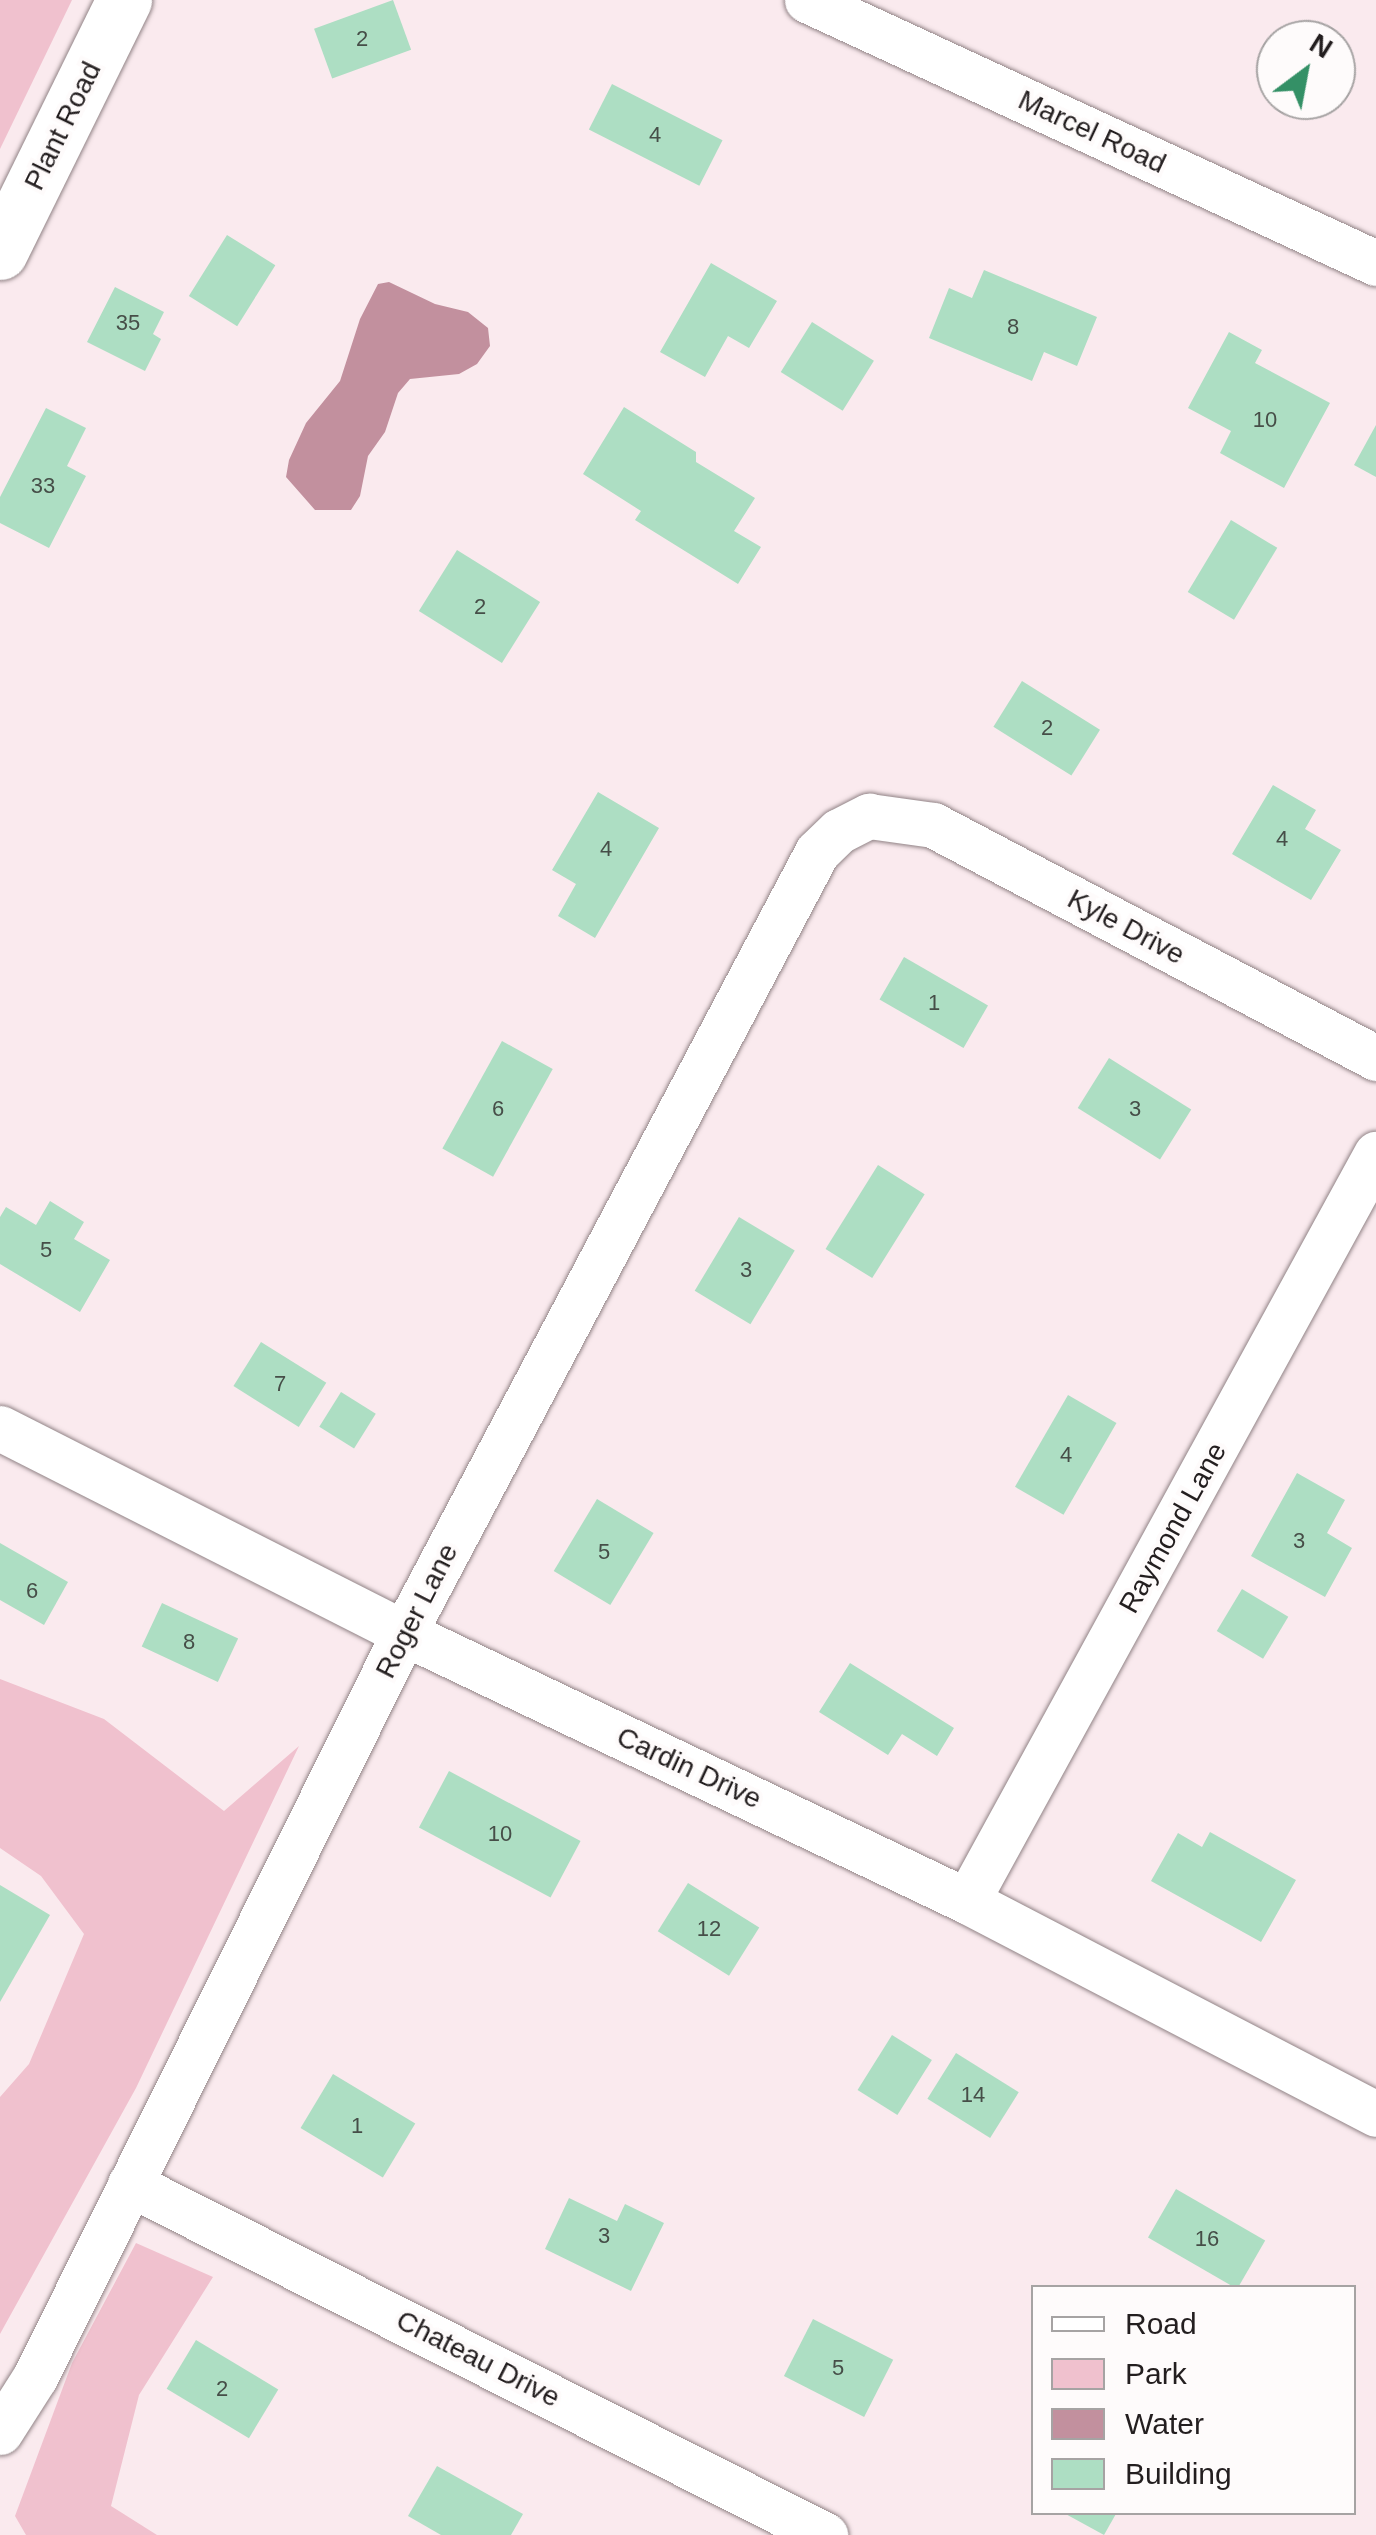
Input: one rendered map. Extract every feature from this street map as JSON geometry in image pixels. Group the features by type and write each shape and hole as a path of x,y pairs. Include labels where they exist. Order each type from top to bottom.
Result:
{"street":[{"name":"Plant Road","path":"0,252 124,0"},
{"name":"Marcel Road","path":"807,0 1376,263"},
{"name":"Kyle Drive","path":"869,816 933,825 1376,1058"},
{"name":"Roger Lane","path":"0,2432 36,2378 404,1632 817,852 839,831 869,816"},
{"name":"Raymond Lane","path":"967,1901 1376,1154"},
{"name":"Cardin Drive","path":"0,1428 404,1632 967,1901 1376,2114"},
{"name":"Chateau Drive","path":"130,2184 825,2535"}],"green space":[{"path":"0,0 72,0 0,149"},
{"path":"0,1679 104,1719 224,1811 299,1746 136,2088 0,2334 0,2097 29,2064 84,1934 41,1876 0,1848"},
{"path":"136,2243 213,2277 139,2395 111,2506 157,2535 26,2535 15,2516 72,2363"}],"water":[{"path":"389,282 435,304 468,312 488,328 490,346 477,364 459,374 410,379 398,393 385,432 368,456 360,496 351,510 315,510 286,477 289,460 306,423 340,381 360,319 378,284"}],"building":[{"path":"393,0 411,50 332,79 314,29"},
{"path":"612,84 722,140 699,186 589,129"},
{"path":"227,235 275,265 237,326 189,296"},
{"path":"711,263 777,301 749,348 728,336 705,377 660,352"},
{"path":"984,270 1097,317 1077,366 1044,352 1032,381 929,338 949,288 972,298"},
{"path":"115,287 164,312 153,334 161,339 145,371 87,342"},
{"path":"812,322 874,361 843,411 781,372"},
{"path":"1229,332 1262,350 1255,363 1330,403 1284,488 1220,453 1231,431 1188,408"},
{"path":"624,407 696,452 696,462 755,498 734,531 761,547 738,584 635,520 641,511 583,474"},
{"path":"46,408 86,428 67,466 86,476 49,548 0,523 0,497"},
{"path":"1376,425 1376,477 1354,465"},
{"path":"1231,520 1277,548 1234,620 1188,592"},
{"path":"457,550 540,602 502,663 419,611"},
{"path":"1022,681 1100,730 1071,776 993,727"},
{"path":"1273,785 1316,810 1305,829 1341,850 1311,900 1232,854"},
{"path":"598,792 659,828 595,938 558,916 576,884 552,870"},
{"path":"904,957 988,1006 964,1048 880,999"},
{"path":"502,1041 553,1069 493,1177 442,1149"},
{"path":"1109,1058 1191,1109 1160,1159 1078,1108"},
{"path":"878,1165 925,1194 872,1278 826,1249"},
{"path":"50,1201 84,1222 74,1239 110,1260 80,1312 0,1264 0,1217 6,1207 36,1225"},
{"path":"739,1217 795,1250 750,1324 695,1291"},
{"path":"261,1342 326,1383 299,1427 233,1386"},
{"path":"341,1392 376,1414 354,1448 319,1427"},
{"path":"1068,1395 1116,1423 1063,1515 1015,1487"},
{"path":"1297,1473 1345,1500 1327,1533 1352,1548 1325,1597 1251,1556"},
{"path":"597,1499 654,1533 610,1605 554,1571"},
{"path":"0,1543 68,1582 44,1625 0,1600"},
{"path":"1242,1589 1288,1617 1263,1659 1217,1631"},
{"path":"162,1603 238,1638 218,1682 142,1647"},
{"path":"850,1663 954,1728 937,1756 902,1734 888,1755 819,1712"},
{"path":"449,1771 581,1841 551,1897 419,1828"},
{"path":"1210,1832 1296,1880 1261,1942 1151,1881 1178,1833 1202,1847"},
{"path":"688,1883 759,1928 729,1976 658,1931"},
{"path":"0,1885 50,1915 0,2002"},
{"path":"892,2035 932,2060 897,2115 858,2090"},
{"path":"956,2053 1019,2092 990,2138 927,2099"},
{"path":"333,2074 415,2123 383,2177 301,2128"},
{"path":"1176,2189 1265,2240 1240,2285 1230,2285 1148,2237"},
{"path":"569,2198 617,2221 625,2204 664,2223 631,2291 545,2249"},
{"path":"813,2319 893,2360 864,2417 784,2376"},
{"path":"196,2340 278,2389 249,2438 167,2389"},
{"path":"437,2466 523,2514 511,2535 441,2535 408,2516"},
{"path":"1067,2515 1115,2515 1104,2535"}]}
